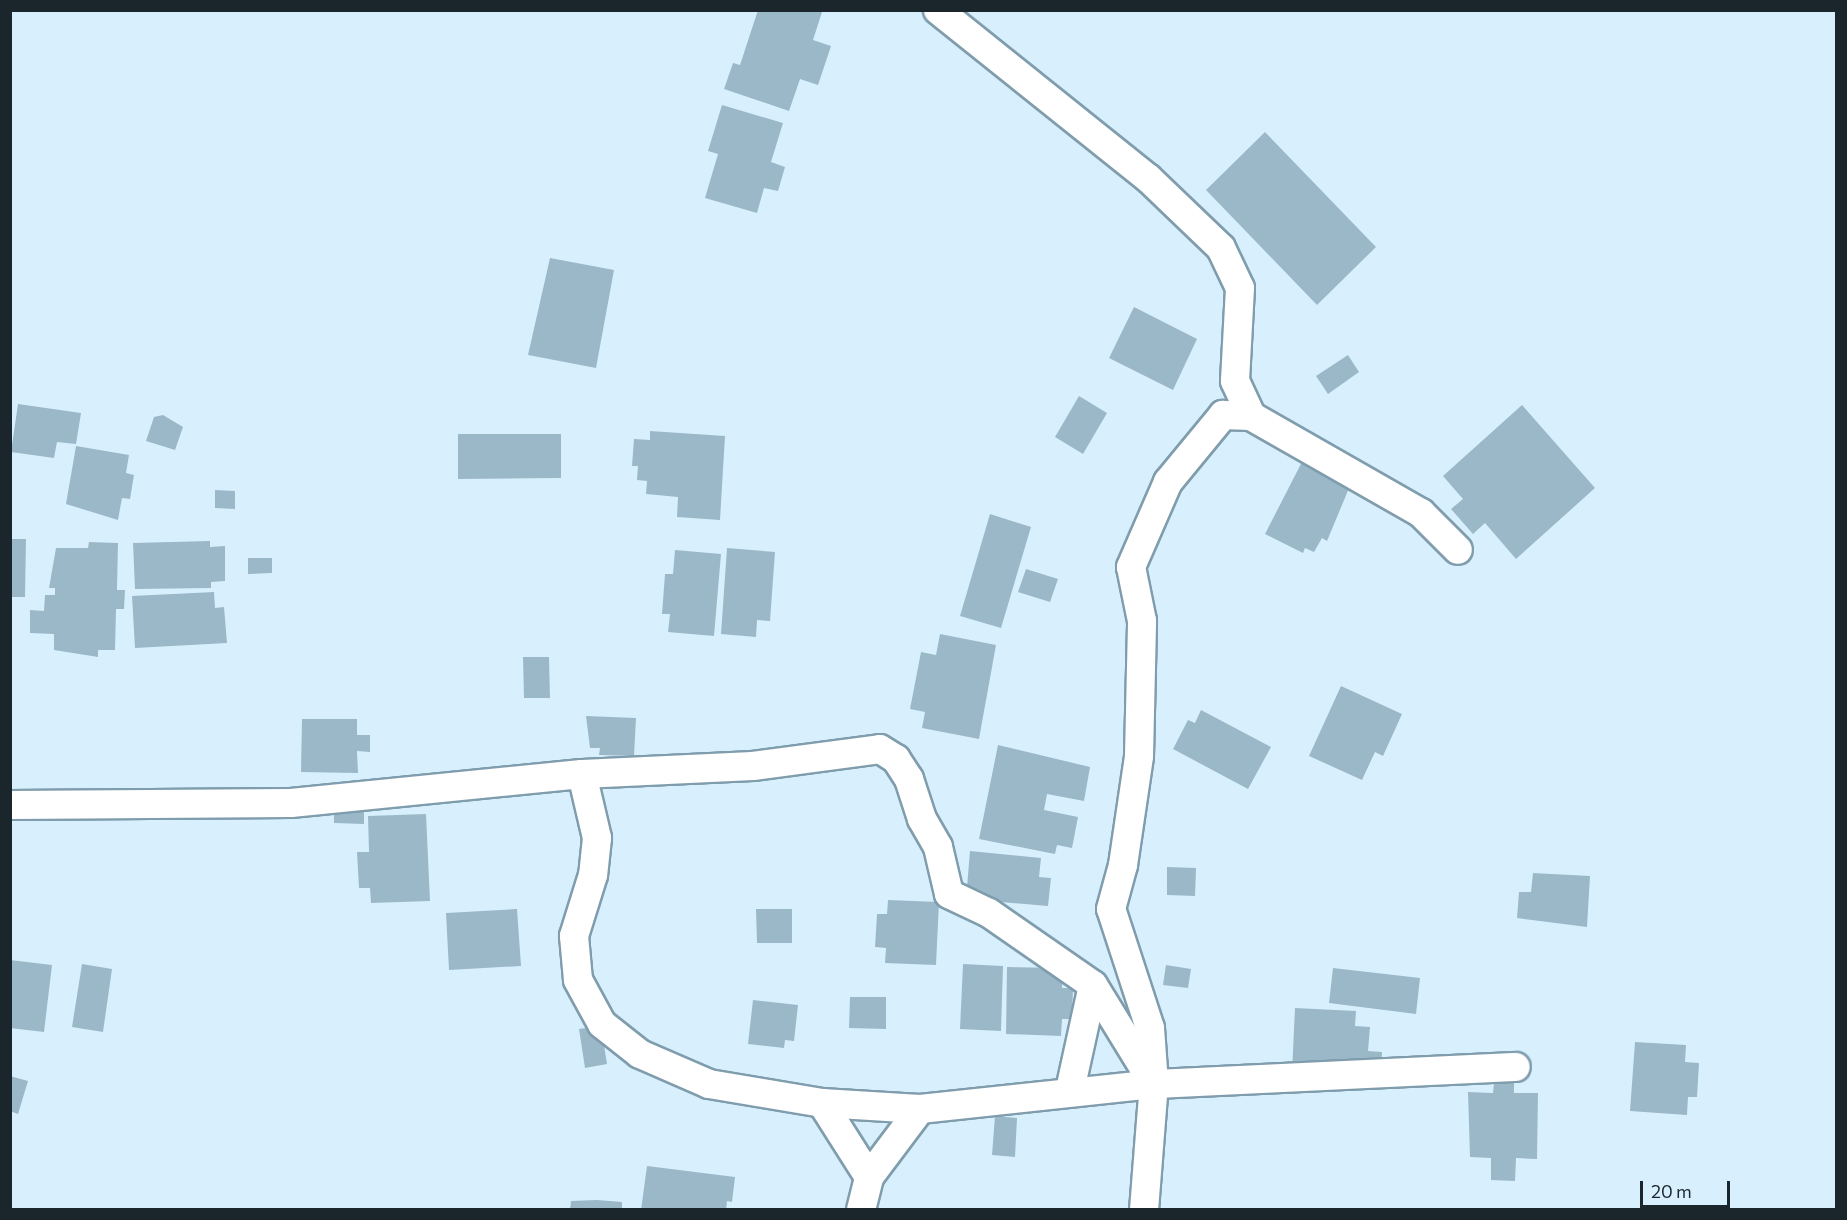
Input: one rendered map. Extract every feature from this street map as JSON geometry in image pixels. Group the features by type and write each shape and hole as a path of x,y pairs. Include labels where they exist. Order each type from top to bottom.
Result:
{"street":[{"path":"938,10 1148,178 1221,248 1240,288 1235,381 1251,416"},
{"path":"1144,1209 1154,1084 1150,1028 1111,909 1123,865 1139,756 1142,621 1131,567 1168,482 1223,415 1251,416 1421,513 1458,550"},
{"path":"10,805 291,803 582,774 753,766 880,749 896,759 909,779 922,819 938,847 949,894 989,913 1093,985 1154,1084"},
{"path":"582,774 597,838 593,875 574,936 578,980 602,1024 640,1053 710,1084 822,1103 920,1109 1070,1090 1154,1084 1516,1067"},
{"path":"1070,1090 1093,985"},
{"path":"822,1103 869,1178"},
{"path":"861,1209 869,1178 920,1109"}],"building":[{"path":"758,10 822,12 813,40 831,46 818,85 800,79 789,111 724,89 733,63 740,65"},
{"path":"722,105 783,123 771,162 785,167 778,191 764,188 757,213 705,198 718,154 708,151"},
{"path":"1265,132 1376,247 1317,305 1206,190"},
{"path":"550,258 614,270 596,368 528,355"},
{"path":"1134,307 1197,339 1173,390 1109,358"},
{"path":"1348,355 1359,372 1328,394 1316,376"},
{"path":"1079,396 1107,413 1083,454 1055,437"},
{"path":"18,404 81,413 76,444 57,442 54,458 11,452"},
{"path":"1522,405 1595,488 1516,559 1485,523 1473,534 1451,509 1463,499 1443,476"},
{"path":"163,415 183,427 175,450 146,441 154,417"},
{"path":"650,431 725,436 720,520 677,517 678,497 646,494 647,481 637,480 638,466 632,466 634,439 650,440"},
{"path":"458,434 561,434 561,478 458,479"},
{"path":"76,446 129,455 126,473 134,475 130,499 122,498 118,520 66,504"},
{"path":"1305,456 1352,481 1327,541 1322,538 1314,552 1305,548 1303,553 1265,534"},
{"path":"215,490 235,491 235,509 215,508"},
{"path":"990,514 1031,527 1001,628 960,616"},
{"path":"10,539 26,539 25,597 10,597"},
{"path":"210,541 210,547 225,546 225,581 211,582 211,588 135,589 133,543"},
{"path":"89,542 118,543 117,590 125,590 124,609 116,609 115,650 98,650 98,657 54,650 54,634 30,633 30,610 44,611 45,595 55,595 55,588 49,588 56,548 88,548"},
{"path":"727,548 775,552 770,621 757,620 756,637 721,634"},
{"path":"675,550 721,554 714,636 668,632 670,614 662,614 665,574 673,574"},
{"path":"248,558 272,558 272,573 248,574"},
{"path":"1026,569 1058,579 1050,602 1018,592"},
{"path":"214,592 215,608 224,607 227,643 135,648 132,596"},
{"path":"940,634 996,645 979,739 922,728 925,712 910,709 921,652 936,655"},
{"path":"523,657 549,657 550,698 524,698"},
{"path":"1341,686 1402,714 1383,756 1375,752 1362,780 1309,756"},
{"path":"1201,710 1271,747 1248,789 1173,749 1188,720 1195,723"},
{"path":"586,716 636,718 634,756 599,755 600,748 590,748"},
{"path":"302,719 357,719 357,735 370,735 370,752 357,751 358,773 301,772"},
{"path":"998,745 1090,767 1084,801 1047,794 1044,810 1078,817 1072,848 1057,845 1055,854 979,839"},
{"path":"334,806 364,807 364,824 334,823"},
{"path":"426,814 430,901 371,903 370,888 359,888 357,852 369,852 368,816"},
{"path":"970,851 1041,858 1039,877 1051,878 1048,906 966,899"},
{"path":"1167,867 1196,868 1195,896 1167,895"},
{"path":"1533,873 1590,876 1587,927 1517,918 1519,892 1531,892"},
{"path":"888,900 939,902 936,965 885,963 886,948 875,947 877,914 887,914"},
{"path":"517,909 521,966 449,970 446,913"},
{"path":"756,909 792,909 792,943 757,943"},
{"path":"10,960 52,965 44,1032 10,1028"},
{"path":"82,964 112,969 103,1032 72,1027"},
{"path":"963,964 1003,966 1001,1031 960,1029"},
{"path":"1166,965 1191,969 1188,988 1163,985"},
{"path":"1007,967 1063,968 1062,988 1073,988 1072,1019 1062,1019 1061,1036 1006,1034"},
{"path":"1333,968 1420,978 1416,1014 1329,1003"},
{"path":"850,997 886,997 886,1029 849,1028"},
{"path":"753,1000 798,1005 794,1041 785,1040 784,1048 748,1044"},
{"path":"1295,1008 1356,1011 1355,1026 1370,1027 1368,1051 1382,1052 1381,1074 1292,1073"},
{"path":"601,1026 607,1064 585,1068 579,1029"},
{"path":"1635,1042 1686,1045 1685,1062 1699,1063 1697,1097 1688,1097 1687,1115 1630,1111"},
{"path":"10,1076 28,1081 18,1114 10,1111"},
{"path":"1494,1083 1514,1083 1514,1093 1538,1093 1537,1159 1516,1158 1515,1181 1491,1180 1491,1158 1470,1157 1468,1092 1493,1093"},
{"path":"995,1116 1017,1118 1015,1157 992,1155"},
{"path":"647,1166 735,1177 732,1202 727,1201 726,1210 641,1210"},
{"path":"571,1201 622,1202 622,1210 570,1210"}]}
